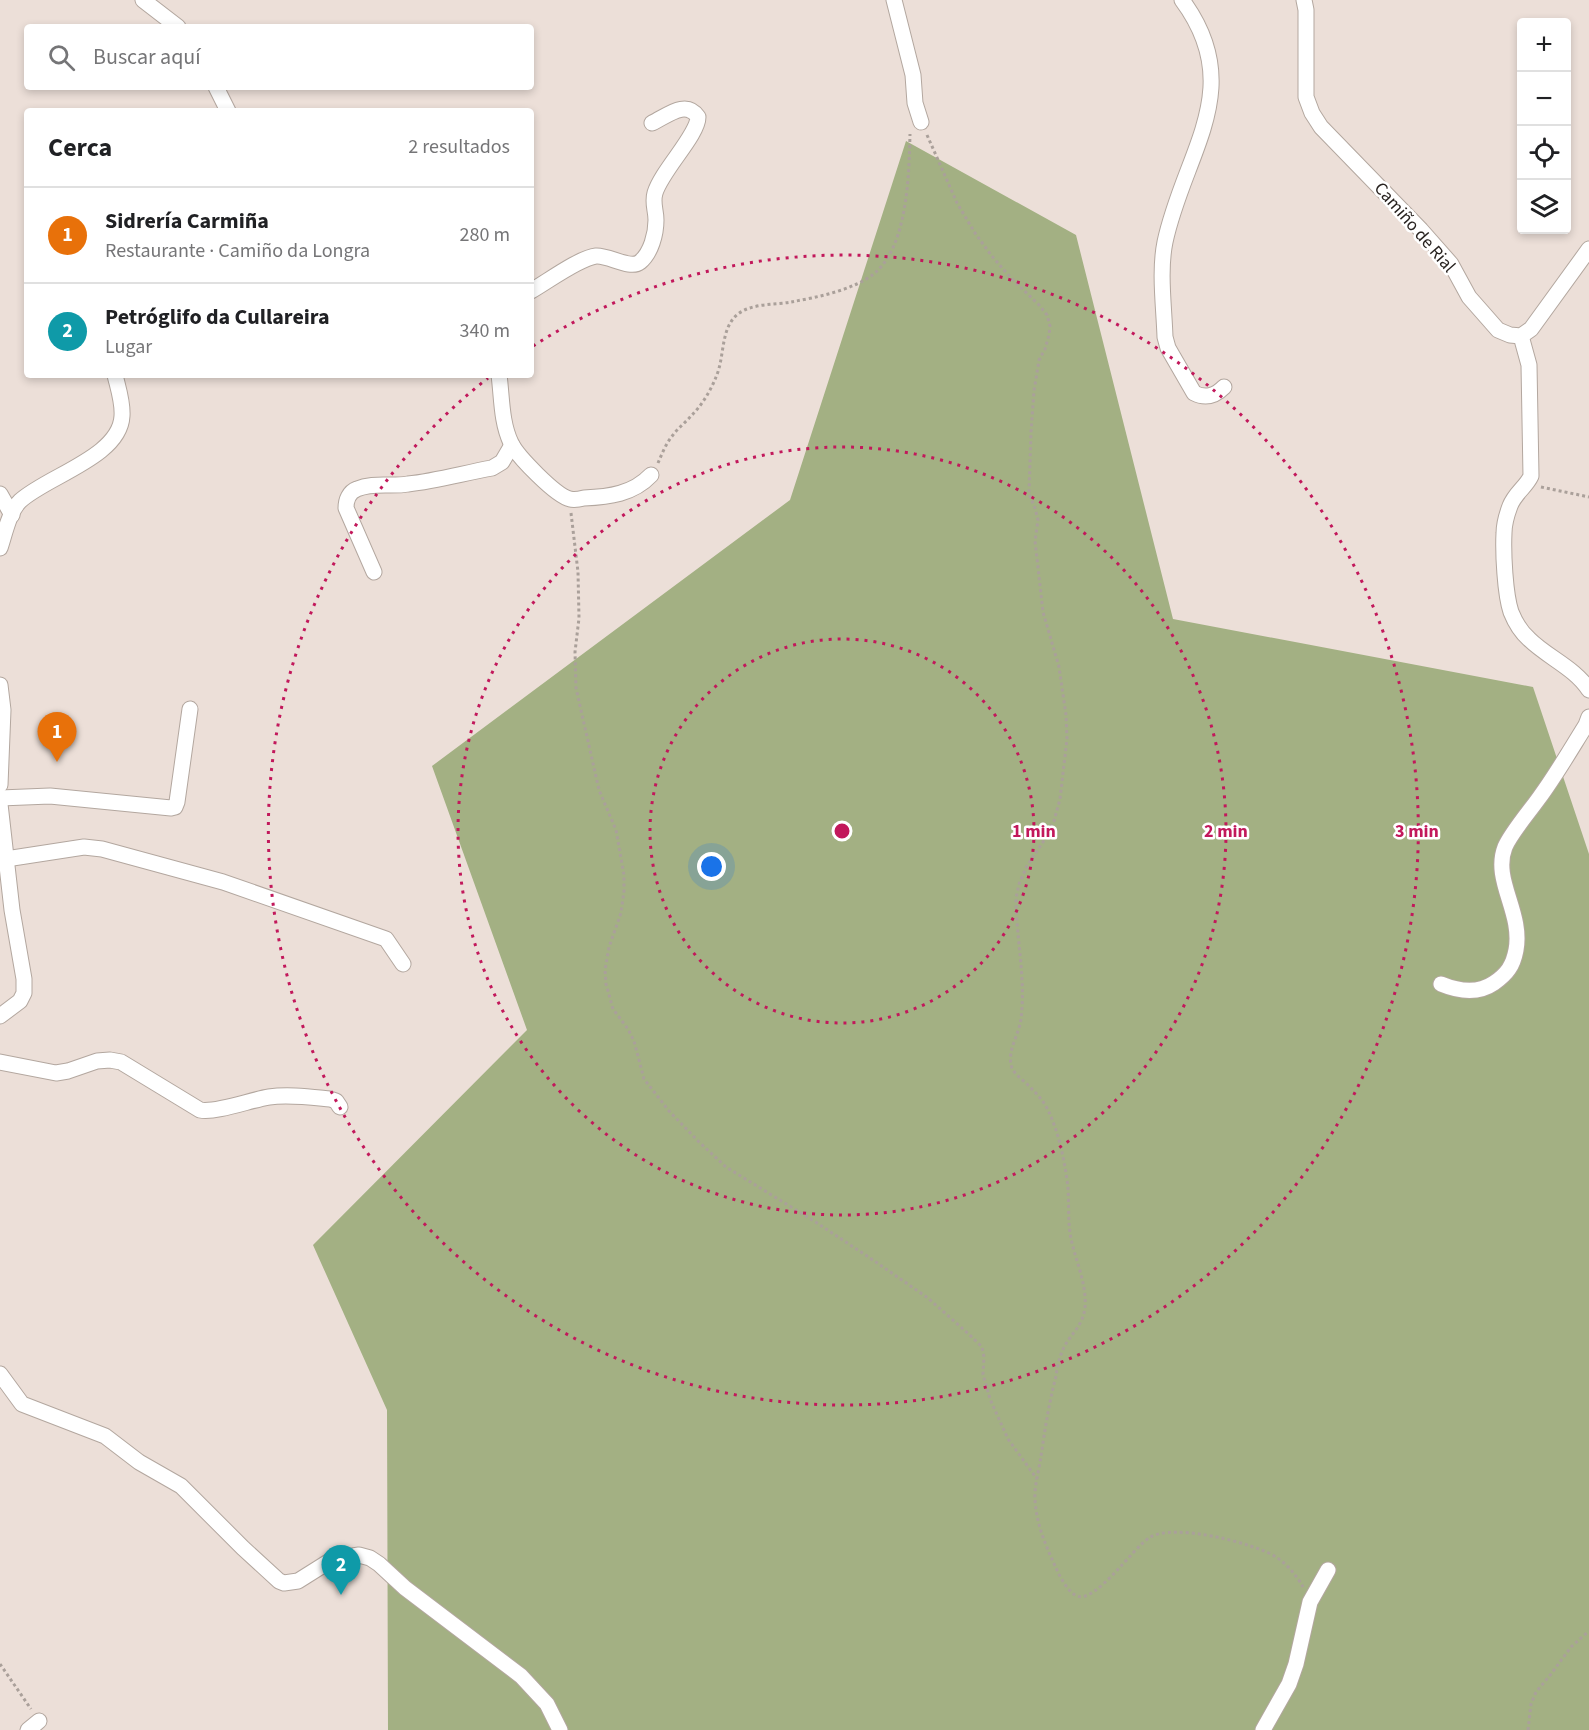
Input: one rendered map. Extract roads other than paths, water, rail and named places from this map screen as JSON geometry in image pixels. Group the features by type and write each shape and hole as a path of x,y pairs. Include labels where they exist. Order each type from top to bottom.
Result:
{"street":[{"path":"143,0 174,24"},
{"path":"894,0 913,75 916,126"},
{"path":"1182,0 1193,14 1206,41 1211,66 1211,97 1207,117 1187,178 1171,217 1165,244 1163,265 1165,337 1168,348 1194,393 1209,396 1218,393 1224,387"},
{"name":"Camiño de Rial","path":"1304,0 1306,97 1312,114 1321,127 1451,264 1469,297 1484,316 1498,330 1510,335 1521,336"},
{"path":"218,90 226,108"},
{"path":"534,289 587,258 597,256 611,258 635,265 649,251 656,220 653,205 655,194 661,178 693,132 698,117 691,109 685,108 652,123"},
{"path":"1589,249 1531,329 1521,336 1529,365 1531,476 1515,496 1504,533 1507,593 1512,613 1519,627 1527,637 1578,677 1589,690"},
{"path":"0,548 18,503 105,448 116,437 123,414 116,378"},
{"path":"500,378 505,425 512,445 533,471 570,499 617,495 642,484 651,475"},
{"path":"374,572 346,508 346,501 351,492 378,484 405,485 492,468 502,462 512,445"},
{"path":"0,494 12,515"},
{"path":"0,685 3,710 0,785"},
{"path":"0,798 50,796 175,807 190,709"},
{"path":"1441,984 1464,991 1491,986 1511,967 1518,940 1517,927 1502,877 1503,854 1506,845 1541,796 1589,717"},
{"path":"0,804 12,910 24,979 24,993 20,1001 0,1016"},
{"path":"6,859 84,847 102,849 223,882 386,939 403,964"},
{"path":"0,1062 56,1073 97,1060 121,1062 200,1110 208,1111 273,1097 330,1099 336,1101 340,1107"},
{"path":"0,1374 22,1404 105,1436 140,1462 181,1486 279,1581 284,1583 298,1581 333,1559 359,1555 370,1558 405,1588 521,1676 547,1704 560,1730"},
{"path":"1263,1730 1289,1684 1310,1602 1328,1570"}],"place":[{"name":"Sidrería Carmiña","path":"57,762"},
{"name":"Petróglifo da Cullareira","path":"341,1595"}]}
